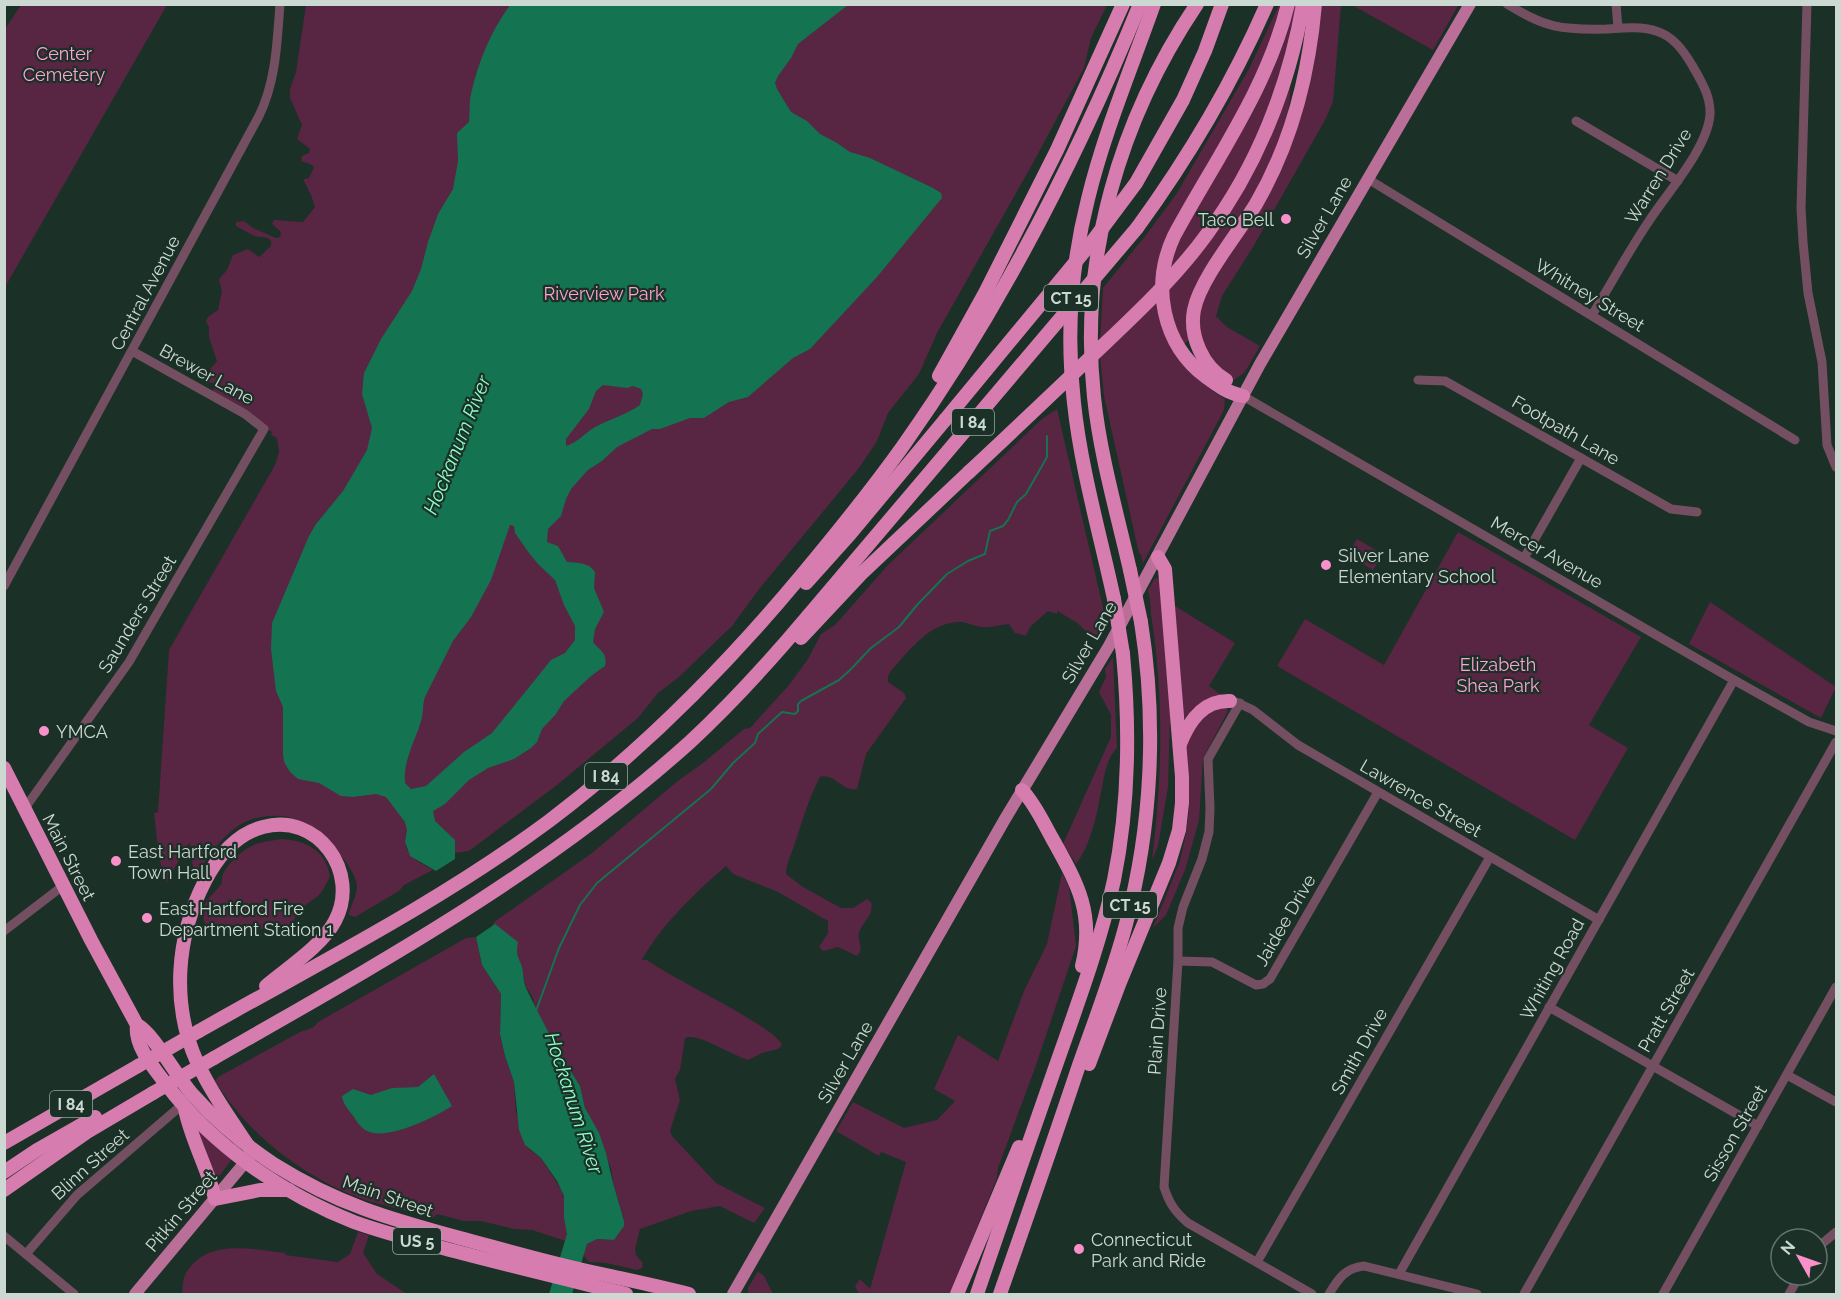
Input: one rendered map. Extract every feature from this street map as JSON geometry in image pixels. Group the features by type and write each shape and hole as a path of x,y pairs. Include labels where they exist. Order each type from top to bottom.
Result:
{"highway":[{"path":"901,449 920,408 985,293 1057,150 1123,4"},
{"name":"I 84","path":"4,1143 428,900 535,831 643,744 730,657 820,553 901,449 973,339 1031,237 1090,116 1140,4"},
{"name":"CT 15","path":"977,1294 1101,933 1119,852 1127,769 1127,714 1123,654 1114,599 1077,432 1071,364 1072,296 1076,255 1090,191 1110,127 1154,4"},
{"name":"CT 15","path":"1000,1294 1118,951 1139,864 1147,807 1150,756 1148,682 1141,622 1100,439 1094,398 1091,326 1096,261 1110,191 1128,136 1160,67 1197,4"},
{"path":"730,657 783,607 835,552 1092,242 1136,183 1183,100 1205,51 1222,4"},
{"name":"I 84","path":"4,1190 87,1132 417,941 526,871 631,792 689,742 812,619 1137,228 1183,162 1208,120 1267,4"},
{"path":"1243,396 1229,393 1209,380 1180,350 1166,317 1162,291 1163,273 1174,236 1254,95 1274,52 1288,4"},
{"path":"812,619 1140,310 1197,247 1229,203 1265,134 1288,70 1303,4"},
{"path":"1243,396 1234,385 1216,373 1205,360 1195,336 1193,325 1195,308 1204,285 1255,204 1279,159 1302,93 1313,31 1315,4"},
{"path":"1041,1176 1068,1124 1120,982 1174,852 1182,803 1180,746 1165,570 1158,556"},
{"path":"1180,746 1187,728 1200,712 1214,703 1235,702"},
{"name":"Main Street","path":"4,768 137,1024 149,1033 172,1069 198,1101 291,1191 363,1225 432,1245 550,1268"},
{"path":"1022,790 1033,805 1074,879 1086,912 1087,937 1084,958 1070,1005 1062,1049"},
{"path":"236,1010 321,939 333,925 339,911 343,887 337,862 322,841 300,828 282,825 261,827 243,836 228,848 201,889 183,942 180,965 181,991 184,1019 191,1046 212,1089 250,1153"},
{"name":"Main Street","path":"137,1024 136,1035 144,1051 184,1106 211,1133 312,1187 362,1210 579,1276 626,1294"},
{"path":"957,1294 992,1209 1048,1089"},
{"path":"4,1172 96,1116 134,1104"},
{"path":"184,1106 190,1128 212,1181 215,1199 260,1190 291,1191"},
{"path":"4,1200 87,1132"},
{"name":"Main Street","path":"579,1276 629,1279 689,1294"}],"main road":[{"name":"Silver Lane","path":"733,1294 1022,790 1109,646 1243,396 1470,4"},
{"name":"Pitkin Street","path":"135,1294 215,1199 250,1153"}],"street":[{"name":"Central Avenue","path":"4,586 266,102 273,73 280,4"},
{"name":"Warren Drive","path":"1507,4 1528,18 1551,27 1656,30 1672,39 1686,56 1707,94 1710,113 1700,144 1678,181 1648,221 1592,315"},
{"path":"1616,4 1617,28"},
{"path":"1807,4 1801,208 1803,242 1808,293 1822,362 1827,445 1836,467"},
{"path":"1576,121 1678,181"},
{"name":"Whitney Street","path":"1368,179 1795,440"},
{"name":"Brewer Lane","path":"132,351 245,414 264,429"},
{"name":"Footpath Lane","path":"1418,380 1445,381 1671,509 1697,512"},
{"name":"Mercer Avenue","path":"1243,396 1734,680 1809,722 1836,731"},
{"name":"Saunders Street","path":"25,808 138,649 264,429"},
{"path":"1524,558 1581,458"},
{"name":"Whiting Road","path":"1399,1274 1734,680"},
{"name":"Lawrence Street","path":"1235,702 1253,710 1298,745 1599,920"},
{"name":"Plain Drive","path":"1235,702 1208,759 1209,832 1178,928 1164,1187 1177,1214 1188,1224 1312,1294"},
{"name":"Pratt Street","path":"1524,1294 1836,742"},
{"name":"Jaidee Drive","path":"1178,961 1212,962 1256,985 1263,984 1269,979 1378,792"},
{"name":"Smith Drive","path":"1257,1262 1490,857"},
{"path":"4,931 64,885"},
{"name":"Sisson Street","path":"1663,1294 1836,987"},
{"path":"1549,1007 1758,1125"},
{"path":"1787,1075 1836,1102"},
{"name":"Blinn Street","path":"26,1254 77,1195 184,1106"},
{"path":"4,1236 74,1294"},
{"path":"1329,1294 1345,1272 1354,1267 1364,1266 1472,1294"}],"green space":[{"path":"1353,4 1459,4 1433,50 1352,5"},
{"name":"Center Cemetery","path":"21,5 167,5 5,287 5,29"},
{"name":"Riverview Park","path":"306,5 1107,5 1091,38 1084,68 937,333 919,374 888,413 877,441 859,468 760,588 732,626 679,677 658,693 638,718 557,785 469,851 455,853 455,840 406,835 406,848 412,857 433,870 404,885 399,891 355,917 349,915 357,886 349,866 332,846 301,822 288,817 267,816 245,822 219,843 198,873 194,869 189,843 166,883 159,857 154,813 158,812 169,650 275,465 279,452 277,438 271,435 272,432 212,393 216,384 208,382 204,376 217,361 206,321 218,310 222,291 219,279 227,270 233,255 248,249 259,257 271,246 268,238 254,236 236,226 236,222 244,221 253,228 276,238 280,237 281,232 272,224 274,220 303,222 315,207 304,181 309,178 314,167 301,161 302,156 309,153 310,149 297,139 302,125 290,98"},
{"path":"1279,5 1283,5 1274,38 1157,286 1100,341 1103,288 1177,193 1250,67"},
{"path":"1293,5 1297,5 1284,60 1256,138 1215,213 1171,271 1171,262 1183,231 1255,108 1271,73"},
{"path":"1321,5 1341,5 1333,102 1253,247 1222,296 1216,316 1227,327 1260,346 1245,372 1234,380 1219,369 1200,339 1199,308 1303,108 1315,60"},
{"path":"1290,84 1287,118 1275,154 1258,189 1206,268 1189,340 1184,344 1173,324 1168,291 1206,244 1240,194 1268,141"},
{"path":"1158,301 1166,333 1179,358 1199,380 1225,399 1224,410 1143,563 1139,554 1104,396 1100,357"},
{"path":"1057,409 1104,612 1105,622 1101,630 1097,636 1091,636 1076,622 1057,611 1057,614 1048,611 1030,627 1026,636 1015,633 1009,624 979,627 962,622 951,623 940,626 922,638 890,672 888,682 904,693 906,698 866,754 857,789 847,788 830,777 820,777 786,870 786,874 803,887 841,908 853,908 867,899 871,902 870,915 859,933 861,947 857,956 838,947 823,951 819,947 828,933 828,921 778,892 733,874 726,866 691,898 659,934 642,960 647,960 742,1015 775,1037 782,1045 778,1049 748,1060 698,1038 685,1038 680,1070 675,1079 680,1100 670,1131 672,1136 716,1183 765,1208 754,1223 720,1206 691,1211 640,1229 635,1249 636,1255 643,1263 642,1268 637,1270 590,1262 583,1254 587,1244 597,1239 614,1240 624,1221 611,1168 585,1108 580,1086 572,1073 560,1061 526,987 521,965 516,955 492,927 494,922 592,853 679,780 744,729 750,728 789,685 808,659 821,634 835,625 888,565 1043,418"},
{"name":"Elizabeth Shea Park","path":"1458,532 1641,637 1589,725 1628,748 1575,840 1277,666 1305,619 1384,665"},
{"path":"1357,539 1383,554 1373,570 1347,555"},
{"path":"1155,578 1163,580 1171,684 1168,787 1158,846 1152,860 1160,770 1160,711 1156,651 1148,590"},
{"path":"1710,602 1836,687 1821,718 1689,644"},
{"path":"1175,606 1235,643 1209,686 1221,695 1207,701 1186,720 1183,715"},
{"path":"1113,657 1117,748 1107,764 1089,841 1076,864 1063,844 1111,737 1111,715 1099,692 1106,677 1105,669"},
{"path":"1225,706 1228,711 1203,758 1199,820 1185,870 1166,915 1153,928 1180,861 1186,833 1189,809 1186,741 1210,708"},
{"path":"282,839 306,844 324,859 330,876 320,894 299,911 294,924 289,928 270,927 255,930 231,925 216,931 207,929 203,916 204,906 220,885 229,865 243,851 254,845"},
{"path":"1062,873 1069,886 1076,946 998,1168 997,1178 950,1294 859,1294 855,1286 860,1279 870,1289 906,1162 881,1152 879,1156 836,1131 853,1102 904,1128 937,1120 955,1101 934,1089 958,1035 998,1061 1024,991 1047,944"},
{"path":"476,937 482,965 501,994 500,1034 514,1082 516,1112 529,1149 541,1158 562,1191 565,1201 564,1218 575,1244 532,1230 514,1229 481,1221 464,1221 437,1214 430,1218 368,1201 345,1192 302,1168 262,1138 229,1101 215,1081 218,1077 300,1032 314,1027 318,1022 466,938"},
{"path":"199,1131 232,1159 215,1182 197,1132"},
{"path":"358,1232 369,1235 363,1253 377,1274 407,1294 182,1294 186,1273 195,1262 218,1250 245,1248 338,1262 350,1254"},
{"path":"758,1271 764,1276 773,1294 748,1294 748,1288"}],"water":[{"name":"Hockanum River","path":"511,4 848,5 798,44 778,76 775,83 777,89 791,112 807,121 820,134 850,152 870,158 933,188 941,193 942,198 877,277 810,349 793,358 748,397 729,402 704,418 690,418 660,429 652,429 617,447 588,470 571,489 561,516 548,529 547,542 558,546 567,562 586,565 595,572 594,588 604,612 595,629 593,642 603,652 605,666 564,701 542,729 537,742 531,748 514,759 488,768 469,780 445,804 433,811 435,821 455,840 455,859 436,871 410,856 405,842 407,830 405,822 386,797 376,794 341,796 319,783 298,779 290,772 284,762 283,707 276,691 271,649 272,623 309,536 343,491 367,450 372,428 362,394 364,373 381,339 412,291 438,214 453,189 458,161 457,133 469,122 470,97 477,71 491,36","holes":["603,385 627,388 633,386 641,389 643,394 640,405 595,427 566,446 566,439 589,409 596,391","510,525 514,526 515,533 529,553 555,580 575,626 575,640 565,653 551,660 492,733 464,752 426,786 411,789 405,783 406,767 422,718 425,697 453,641 471,617 491,580"]},
{"name":"Hockanum River","path":"495,924 518,942 517,954 526,988 561,1056 561,1061 580,1086 585,1108 599,1133 606,1153 624,1221 624,1226 614,1240 597,1239 587,1244 572,1294 549,1294 567,1234 564,1196 541,1158 525,1145 519,1130 514,1082 500,1034 501,994 482,965 476,937"},
{"path":"434,1074 452,1106 411,1126 386,1133 376,1133 363,1128 346,1107 342,1096 353,1089 371,1095 392,1088 418,1087"}],"waterway":[{"path":"536,1011 559,948 580,905 597,883 711,789 733,763 755,743 758,734 782,712 795,714 801,701 839,680 871,648 899,627 947,574 985,554 990,531 1003,526 1008,520 1017,502 1026,494 1047,457 1047,436"}],"place":[{"name":"Taco Bell","path":"1286,219"},
{"name":"Silver Lane Elementary School","path":"1326,565"},
{"name":"YMCA","path":"44,731"},
{"name":"East Hartford Town Hall","path":"116,861"},
{"name":"East Hartford Fire Department Station 1","path":"147,918"},
{"name":"Connecticut Park and Ride","path":"1079,1249"}]}
